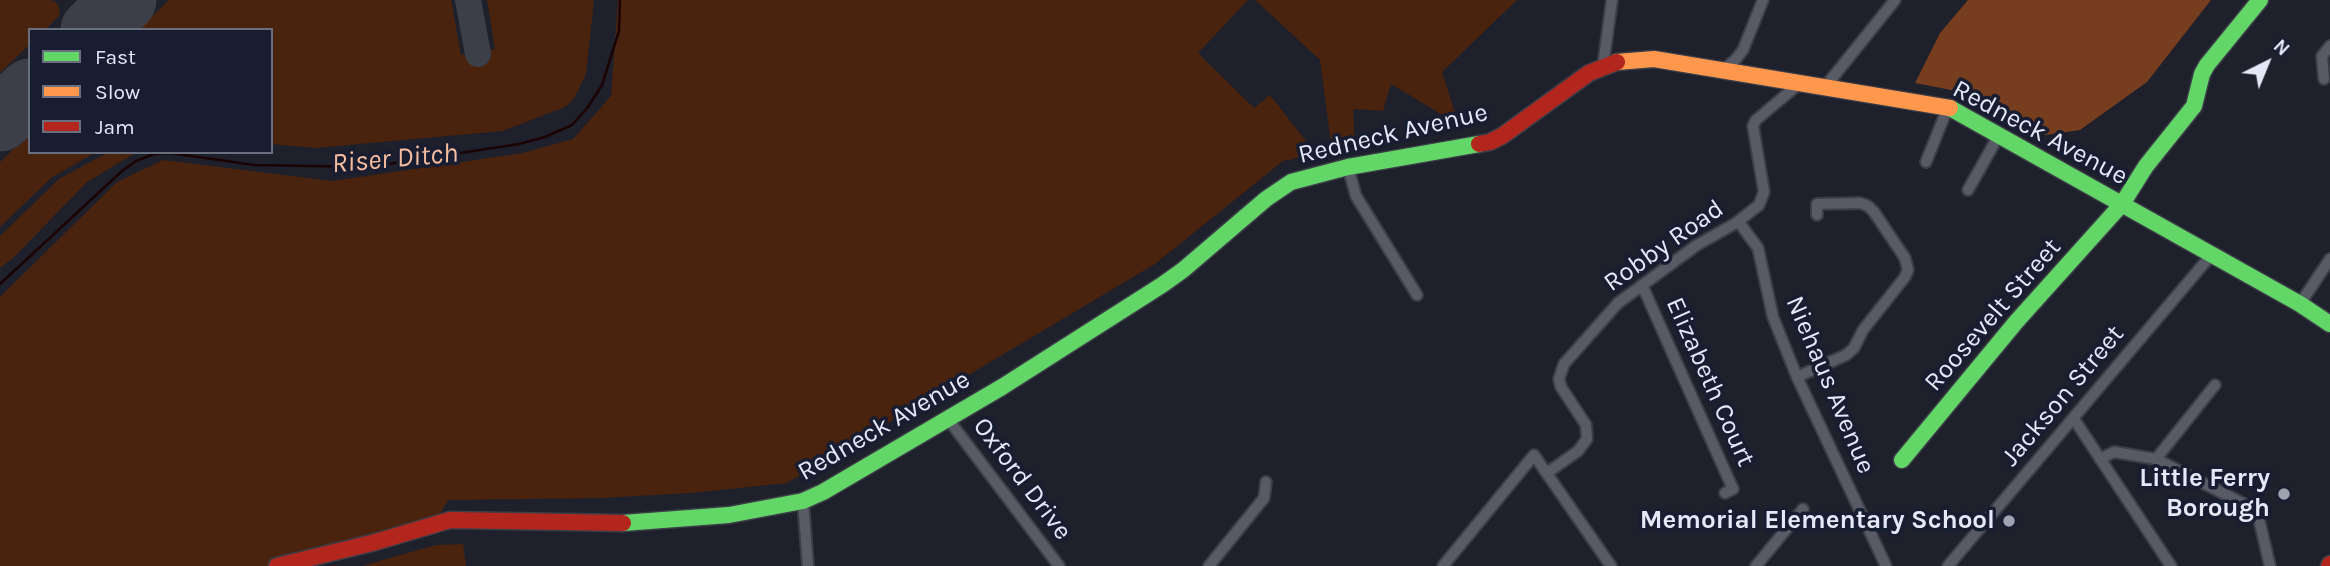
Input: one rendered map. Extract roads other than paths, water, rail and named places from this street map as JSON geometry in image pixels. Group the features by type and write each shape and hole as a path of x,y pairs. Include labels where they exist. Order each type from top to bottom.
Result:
{"street":[{"path":"1603,66 1612,0"},
{"path":"1723,71 1737,60 1763,0"},
{"path":"1825,87 1895,0"},
{"name":"Roosevelt Street","path":"1902,460 2016,322 2122,204 2146,166 2194,106 2207,65 2260,0"},
{"path":"2324,79 2322,55 2330,46"},
{"name":"Redneck Avenue","path":"277,566 372,543 450,520 641,523 729,515 803,501 948,419 1162,285 1279,189 1305,177 1348,167 1490,142 1589,74 1623,60 1654,59 1948,107 2212,254 2330,324"},
{"name":"Robby Road","path":"1546,473 1578,451 1587,439 1586,425 1561,387 1559,379 1564,363 1618,303 1697,245 1759,205 1764,191 1753,126 1756,120 1800,83"},
{"path":"1926,162 1948,107"},
{"path":"1968,190 1999,135"},
{"path":"1348,167 1356,196 1417,295"},
{"path":"1797,377 1846,355 1854,348 1863,330 1908,270 1905,258 1868,206 1860,203 1817,204 1817,215"},
{"name":"Niehaus Avenue","path":"1738,221 1758,248 1773,317 1797,377 1886,566"},
{"name":"Jackson Street","path":"1948,566 2212,254"},
{"path":"2300,304 2330,259"},
{"name":"Elizabeth Court","path":"1642,285 1733,489 1725,492"},
{"path":"2156,459 2215,385"},
{"name":"Oxford Drive","path":"948,419 1059,566"},
{"path":"2074,419 2171,566"},
{"path":"2100,459 2114,452 2156,459 2252,508 2258,515 2270,566"},
{"path":"1443,566 1534,455 1611,566"},
{"path":"1209,566 1264,498 1266,482"},
{"path":"803,501 808,566"},
{"path":"1756,566 1803,509"}],"waterway":[{"name":"Riser Ditch","path":"177,154 254,165 369,167 519,144 545,137 572,125 602,85 619,31 620,0"},
{"name":"Riser Ditch","path":"0,284 122,171 136,161 154,154"}],"place":[{"name":"Little Ferry Borough","path":"2284,494"},
{"name":"Memorial Elementary School","path":"2009,521"}]}
